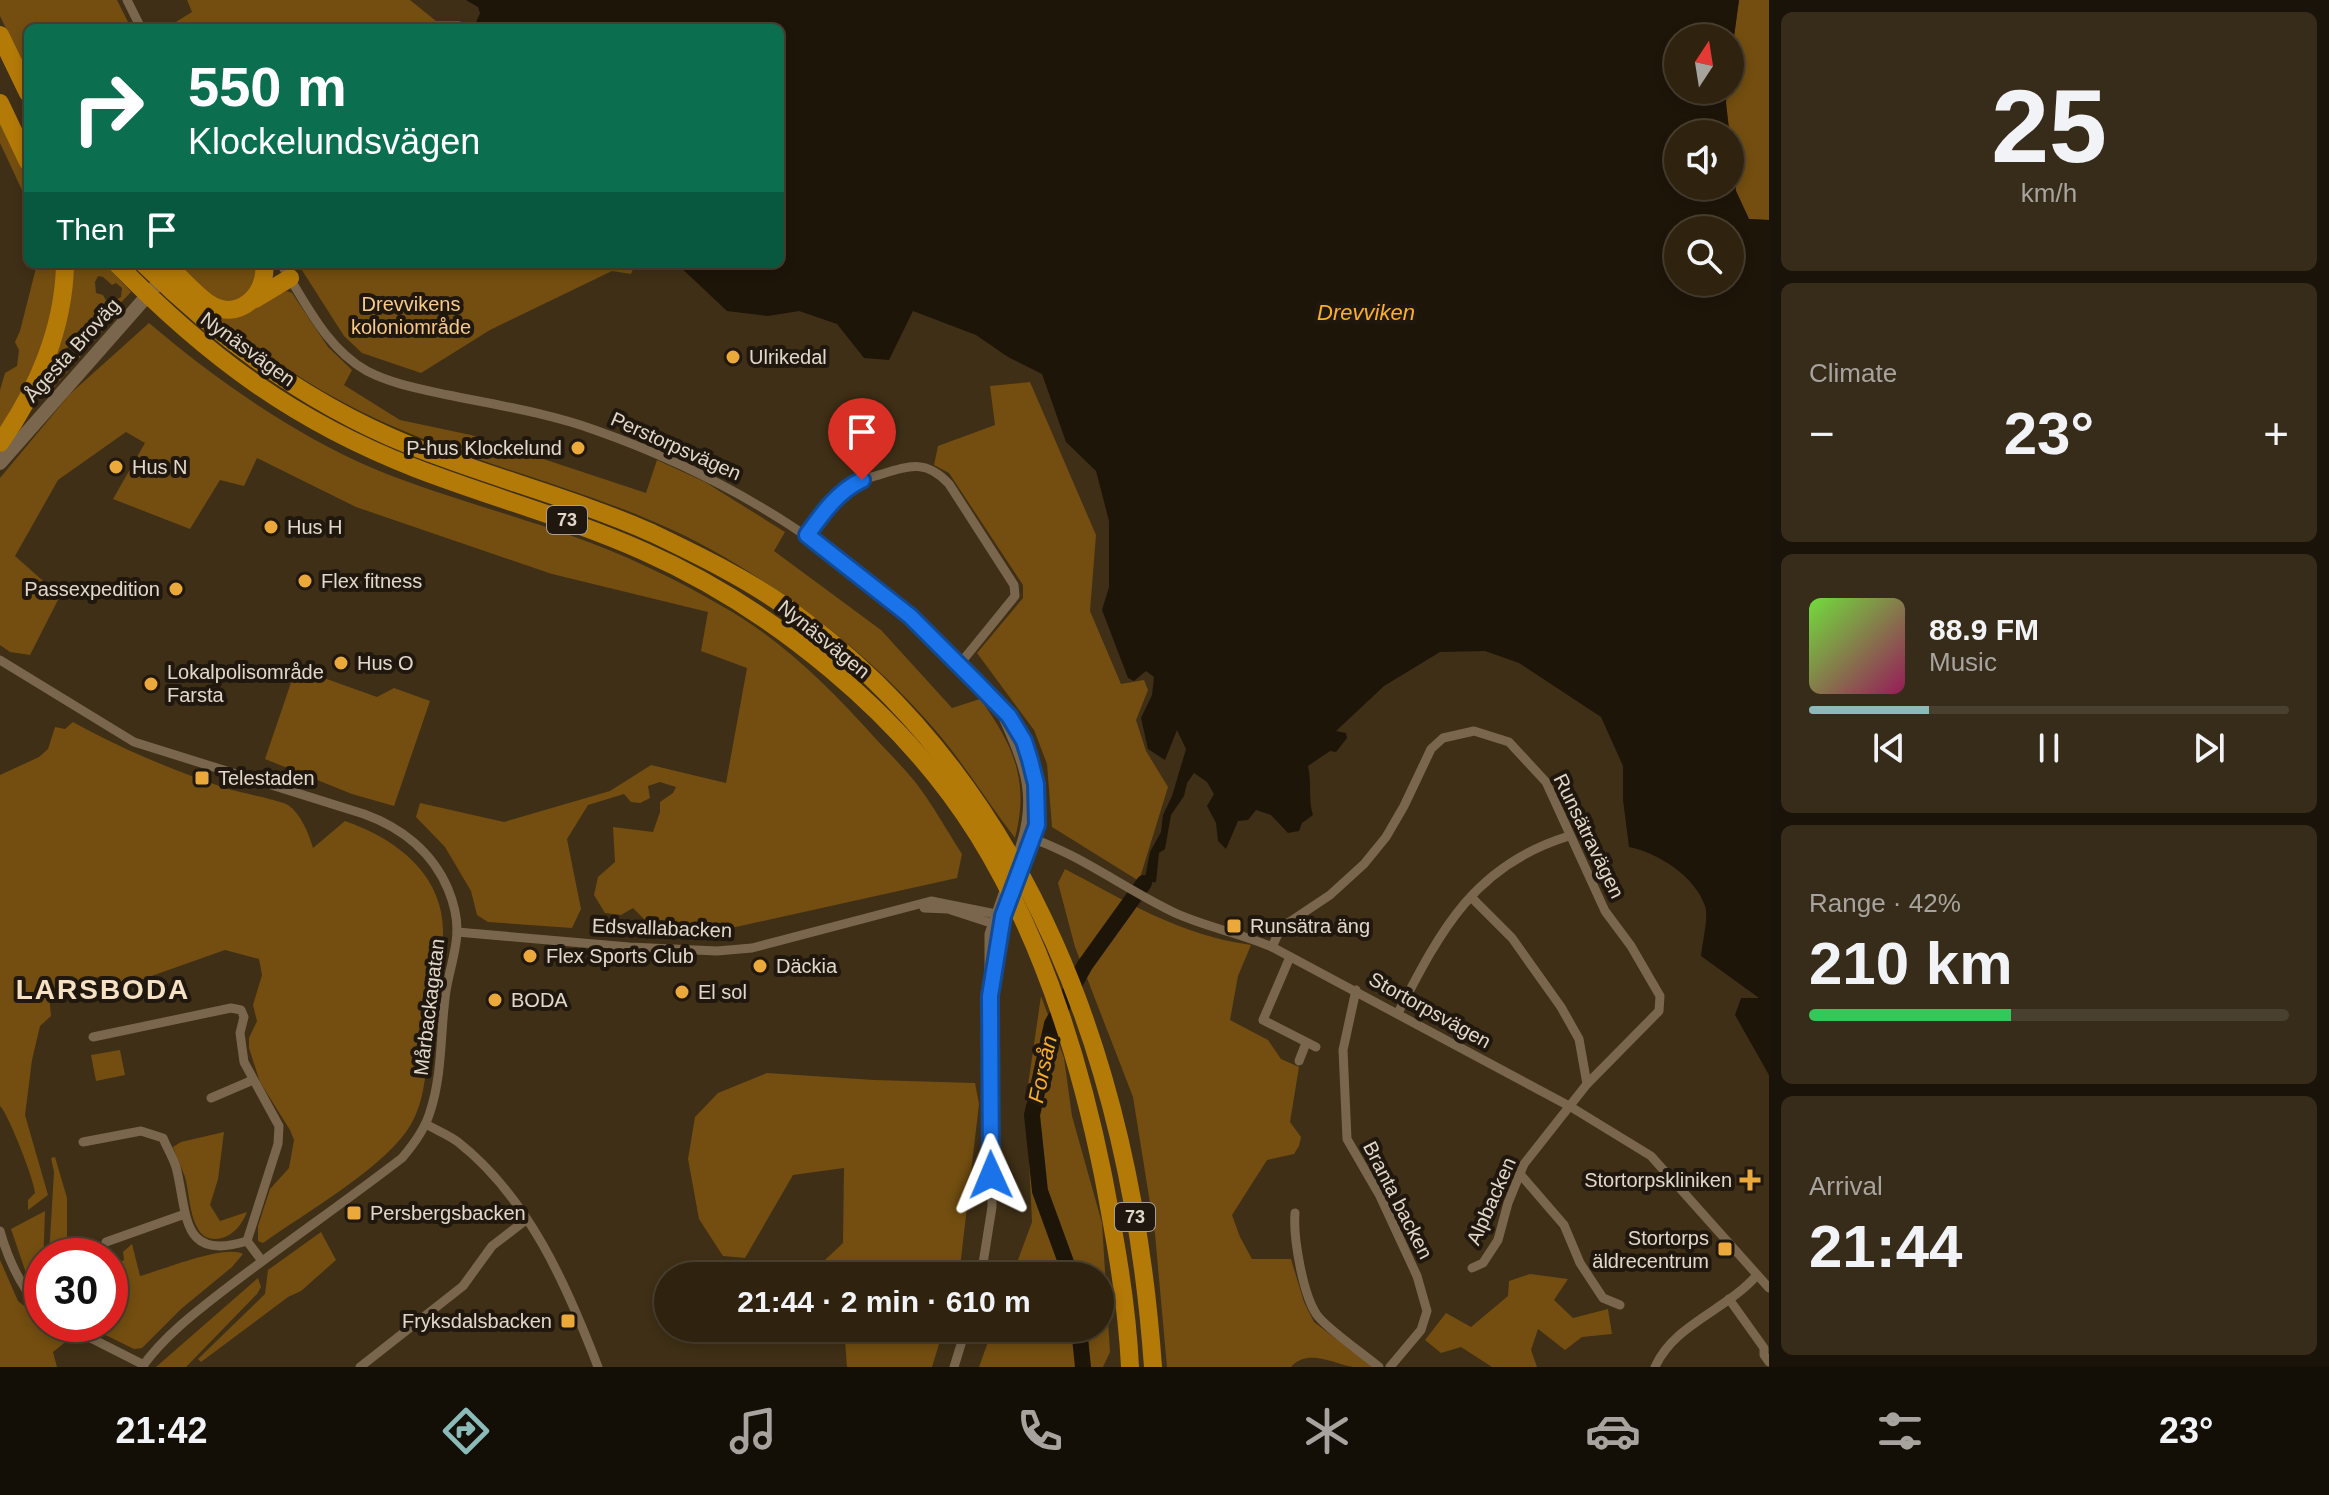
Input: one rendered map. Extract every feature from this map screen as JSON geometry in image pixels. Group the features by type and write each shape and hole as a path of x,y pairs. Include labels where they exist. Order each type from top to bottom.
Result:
{"highway":[{"path":"0,35 24,85"},
{"path":"0,92 24,136"},
{"path":"0,103 24,154"},
{"path":"0,443 23,407 39,372 61,310 65,268"},
{"name":"Nynäsvägen","path":"121,268 169,317 260,388 330,429 415,468 645,551 716,588 819,658 885,721 985,830 1045,919 1063,962 1101,1070 1139,1233 1153,1367"},
{"name":"Nynäsvägen","path":"148,268 237,348 273,374 335,409 409,445 570,499 730,571 785,606 831,642 906,712 956,772 985,830 1027,928 1081,1073 1115,1238 1130,1367"},
{"path":"171,268 214,306 236,309 255,299 286,271"},
{"path":"255,299 264,277 264,268"}],"main road":[{"name":"Ågesta Broväg","path":"0,452 57,392 164,268"},
{"name":"Ågesta Broväg","path":"135,304 171,268"},
{"path":"39,372 42,390 57,392"},
{"name":"Ågesta Broväg","path":"0,463 57,392"}],"street":[{"path":"127,0 139,24"},
{"name":"Perstorpsvägen","path":"286,271 325,335 353,362 383,378 591,428 654,451 748,498 807,535 910,616 995,701 1022,759 1030,837 998,920 990,996 992,1207 983,1262"},
{"path":"807,535 833,501 852,484 909,465 926,467 939,473 1014,585 1015,596 959,665"},
{"name":"Mårbackagatan","path":"2,664 134,742 364,814 396,827 429,857 454,907 457,932 446,993 438,1078 426,1124 402,1158 262,1261 173,1332 143,1366"},
{"name":"Runsätravägen","path":"1272,947 1288,923 1346,882 1364,864 1386,837 1431,749 1443,738 1474,731 1509,742 1546,782 1605,911 1631,946 1660,996 1659,1011 1587,1084 1571,1107"},
{"path":"1398,1013 1455,913 1505,864 1540,845 1569,836"},
{"name":"Stortorpsvägen","path":"1030,837 1169,910 1198,923 1272,947 1571,1107 1651,1156 1769,1288"},
{"path":"1471,897 1512,938 1561,1007 1579,1039 1587,1084"},
{"name":"Edsvallabacken","path":"457,932 629,947 717,951 752,948 908,908 948,909 998,920"},
{"path":"1290,957 1263,1020 1311,1045 1299,1061"},
{"name":"Branta backen","path":"1356,990 1343,1050 1347,1139 1380,1196 1417,1276 1427,1311 1421,1330 1390,1367"},
{"path":"93,1037 231,1008 241,1010 244,1017 240,1033 244,1062 279,1126 278,1144 247,1241"},
{"path":"211,1098 253,1080"},
{"name":"Alpbacken","path":"1472,1268 1483,1263 1498,1240 1524,1164 1571,1107"},
{"path":"426,1124 457,1141 495,1179 526,1220 570,1295 598,1367"},
{"path":"83,1142 141,1131 163,1138 176,1165 190,1229 198,1240 210,1247 229,1247 247,1241"},
{"path":"1520,1174 1564,1225 1580,1263 1603,1298 1620,1305"},
{"path":"1295,1213 1294,1227 1307,1291 1318,1316 1379,1367"},
{"path":"117,1238 185,1214"},
{"path":"360,1367 463,1286 492,1246 526,1220"},
{"path":"0,1231 24,1286"},
{"path":"247,1241 262,1261"},
{"path":"1655,1367 1665,1347 1757,1275"},
{"path":"1729,1299 1764,1348 1769,1362"},
{"path":"97,1342 143,1366"},
{"path":"954,1367 962,1342"}],"green space":[{"path":"0,0 117,0 129,24 24,24 24,66 0,16"},
{"path":"187,0 410,0 436,21 468,24 172,24 192,12"},
{"path":"1739,0 1769,0 1769,220 1749,219 1740,200 1744,200 1744,120 1728,120 1726,104 1744,104 1744,24 1736,24"},
{"path":"0,120 24,168 24,194 0,143"},
{"path":"36,268 60,268 43,351 0,436 0,390 5,373 17,366 19,350 15,342"},
{"path":"70,268 109,268 131,292 109,315 49,362","holes":["98,276 112,285 116,283 122,288 121,297 108,304 103,295 96,293 95,282"]},
{"path":"181,268 259,268 256,292 224,305 179,271"},
{"name":"Drevvikens koloniområde","path":"301,268 633,268 631,274 612,271 490,330 421,373 362,353 344,336"},
{"path":"287,291 292,293 328,347 352,370 344,385 400,420 471,435 646,493 657,460 705,482 785,532 774,551 881,630 952,708 980,699 1002,732 1016,764 1020,799 1015,838 947,744 889,681 838,636 755,576 689,538 650,520 450,449 354,408 303,379 204,309 271,297"},
{"path":"149,323 202,366 258,405 346,456 401,479 610,551 685,585 742,618 822,682 911,777 962,854 957,878 713,932 645,920 633,908 621,915 605,913 594,895 598,877 615,862 613,827 653,832 660,802 676,787 660,782 648,786 650,798 640,803 631,802 624,794 588,805 567,839 581,909 572,928 488,922 477,915 471,891 445,847 416,817 420,803 504,822 610,791 651,765 726,783 747,668 701,651 708,612 552,574 356,507 257,458 244,486 220,480 190,529 113,499 145,443 126,432 58,480 15,556 60,596 30,655 10,652 0,645 0,478 70,394"},
{"path":"105,328 54,387 45,384 48,368"},
{"path":"1030,382 1096,535 1090,611 1121,684 1144,680 1148,690 1136,720 1146,751 1168,787 1139,881 1052,827 1047,764 1034,730 977,653 1023,598 1023,585 949,473 934,465 938,446 995,425 990,386"},
{"path":"296,668 377,697 394,688 430,701 394,806 352,794 265,759"},
{"path":"73,722 183,773 288,805 301,819 313,848 345,821 383,838 415,863 436,896 442,915 442,948 429,1027 425,1081 413,1120 406,1132 377,1162 263,1243 258,1241 258,1226 270,1189 289,1168 294,1140 260,1082 249,1048 249,1038 257,1021 253,1005 262,975 259,959 225,950 126,985 117,979 98,977 49,995 51,1016 40,1026 25,1115 48,1195 28,1210 28,1200 35,1193 34,1186 15,1134 0,1106 0,775 39,757 48,749 55,727 65,729"},
{"path":"1065,869 1177,925 1200,934 1251,945 1238,976 1230,1020 1268,1040 1281,1059 1299,1067 1290,1122 1301,1137 1294,1154 1267,1160 1232,1215 1252,1259 1291,1259 1304,1302 1314,1322 1373,1367 1353,1367 1313,1358 1298,1361 1291,1367 1167,1367 1155,1234 1133,1097 1075,947 1058,883"},
{"path":"1041,996 1064,1058 1072,1116 1102,1223 1104,1262 1017,1262 1032,1222 1026,1099"},
{"path":"120,1050 125,1075 96,1081 91,1055"},
{"path":"767,1073 975,1083 979,1104 961,1262 823,1262 843,1243 844,1168 793,1175 745,1258 723,1256 699,1219 688,1159 695,1117 718,1093"},
{"path":"224,1132 218,1179 210,1205 220,1221 247,1212 240,1225 230,1234 211,1239 197,1228 185,1177 173,1147 181,1142"},
{"path":"55,1157 67,1198 67,1238 50,1238 54,1172 51,1158"},
{"path":"45,1211 44,1238 24,1238 24,1267 11,1229"},
{"path":"321,1232 336,1260 301,1291 288,1297 201,1362 198,1359 265,1294 268,1270"},
{"path":"132,1244 140,1276 222,1252 243,1254 142,1348 134,1349 120,1342 128,1342 128,1248"},
{"path":"0,1260 18,1301 24,1306 24,1342 65,1342 53,1352 57,1367 0,1367"},
{"path":"1530,1274 1568,1279 1554,1300 1573,1318 1608,1309 1612,1334 1582,1337 1565,1350 1538,1329 1531,1350 1537,1367 1492,1367 1461,1347 1441,1353 1425,1340 1446,1313 1471,1327 1508,1296 1509,1281"},
{"path":"258,1278 261,1287 257,1294 186,1367 156,1367"},
{"path":"845,1342 940,1342 932,1367 847,1367"},
{"path":"988,1342 1109,1342 1110,1352 1103,1367 979,1367"}],"water":[{"name":"Drevviken","path":"466,0 1739,0 1736,24 1664,24 1664,104 1726,104 1728,120 1664,120 1664,200 1740,200 1749,219 1769,220 1769,1075 1735,1015 1741,998 1759,998 1701,956 1706,916 1700,895 1684,876 1663,860 1629,847 1623,800 1623,766 1601,717 1519,663 1485,651 1440,652 1384,686 1336,731 1346,733 1347,738 1336,752 1330,751 1308,766 1313,815 1302,823 1299,831 1288,833 1271,815 1256,810 1248,820 1238,821 1226,849 1218,841 1216,823 1207,806 1214,794 1207,782 1194,773 1171,815 1165,849 1159,853 1156,882 1144,883 1150,852 1161,832 1163,815 1186,749 1177,730 1165,760 1148,749 1141,718 1152,695 1154,677 1146,671 1134,681 1128,678 1102,610 1109,587 1109,521 1096,471 1066,442 1042,374 1008,357 976,335 913,311 889,360 864,358 837,324 799,311 768,316 727,311 681,268 784,268 784,24 475,24 480,13 478,7"}],"waterway":[{"name":"Forsån","path":"1066,1262 1040,1191 1032,1115 1052,1024 1085,965 1144,883"},
{"name":"Forsån","path":"1080,1342 1083,1367"}],"place":[{"name":"Ulrikedal","path":"733,357"},
{"name":"P-hus Klockelund","path":"578,448"},
{"name":"Hus N","path":"116,467"},
{"name":"Hus H","path":"271,527"},
{"name":"Flex fitness","path":"305,581"},
{"name":"Passexpedition","path":"176,589"},
{"name":"Hus O","path":"341,663"},
{"name":"Lokalpolisområde Farsta","path":"151,684"},
{"name":"Telestaden","path":"202,778"},
{"name":"Runsätra äng","path":"1234,926"},
{"name":"Flex Sports Club","path":"530,956"},
{"name":"Däckia","path":"760,966"},
{"name":"El sol","path":"682,992"},
{"name":"BODA","path":"495,1000"},
{"name":"Stortorpskliniken","path":"1750,1180"},
{"name":"Persbergsbacken","path":"354,1213"},
{"name":"Stortorps äldrecentrum","path":"1725,1249"},
{"name":"Fryksdalsbacken","path":"568,1321"}],"district":[{"name":"LARSBODA","path":"103,989"}],"route":[{"path":"862,480 852,484 833,501 807,535 910,616 1009,716 1024,741 1036,784 1039,814 1034,839 1003,916 990,996 991,1175"}]}
